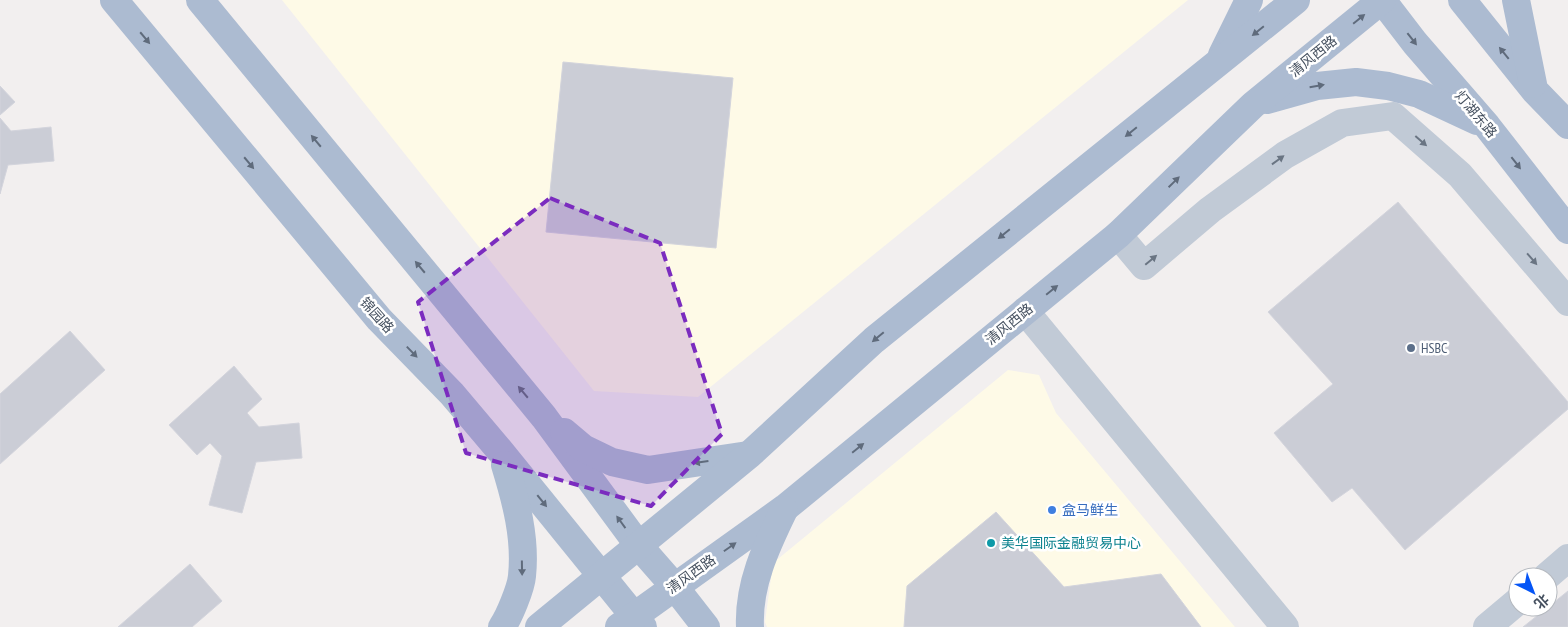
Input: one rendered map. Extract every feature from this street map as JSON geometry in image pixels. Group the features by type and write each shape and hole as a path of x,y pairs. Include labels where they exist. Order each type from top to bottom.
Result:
{"main road":[{"name":"锦园路","path":"114,0 379,319 452,394 501,452 602,576 632,623"},
{"path":"200,0 544,417 639,546 706,627"},
{"path":"1220,62 1249,0"},
{"path":"539,627 749,455 874,340 1296,0"},
{"name":"清风西路","path":"632,623 674,586 785,508 1118,235 1253,104 1382,0"},
{"name":"灯湖东路","path":"1382,0 1415,43 1487,126 1568,230"},
{"path":"1462,0 1534,91 1568,125"},
{"path":"1516,0 1534,91"},
{"path":"1253,104 1317,86 1356,82 1388,86 1419,94 1487,126"},
{"path":"544,417 583,448 612,462 648,470 749,455"},
{"path":"501,452 517,503 522,532 522,578 507,619 502,627"},
{"path":"750,627 749,609 762,555 785,508"}],"street":[{"path":"1118,235 1144,266 1210,210 1285,155 1342,122 1393,116 1460,175 1568,302"},
{"path":"1025,311 1285,627"},
{"path":"1558,567 1568,558"},
{"path":"1487,627 1508,609"}],"highlighted area":[{"path":"550,198 660,243 722,434 651,506 466,453 418,302"}],"shaded area":[{"path":"282,0 1188,0 698,397 594,391"},
{"path":"1008,370 1039,375 1056,413 1235,627 767,627 765,622 773,563"}],"building":[{"path":"563,62 733,78 716,248 546,232"},
{"path":"0,86 15,102 0,115"},
{"path":"0,118 11,131 51,127 54,161 8,165 0,194"},
{"name":"HSBC","path":"1398,202 1568,402 1568,409 1405,550 1352,488 1332,502 1274,433 1333,384 1268,312"},
{"path":"70,331 105,370 0,464 0,394"},
{"path":"234,366 262,399 247,413 259,427 299,423 302,458 256,462 242,513 209,505 222,456 210,443 197,455 169,425"},
{"name":"美华国际金融贸易中心","path":"996,512 1064,587 1161,574 1201,627 904,627 907,586"},
{"path":"190,564 222,601 192,627 118,627"},
{"path":"1568,591 1568,627 1523,627 1536,617 1558,617 1558,599"}],"place":[{"name":"HSBC","path":"1411,348"},
{"name":"盒马鲜生","path":"1052,510"},
{"name":"美华国际金融贸易中心","path":"991,543"}]}
